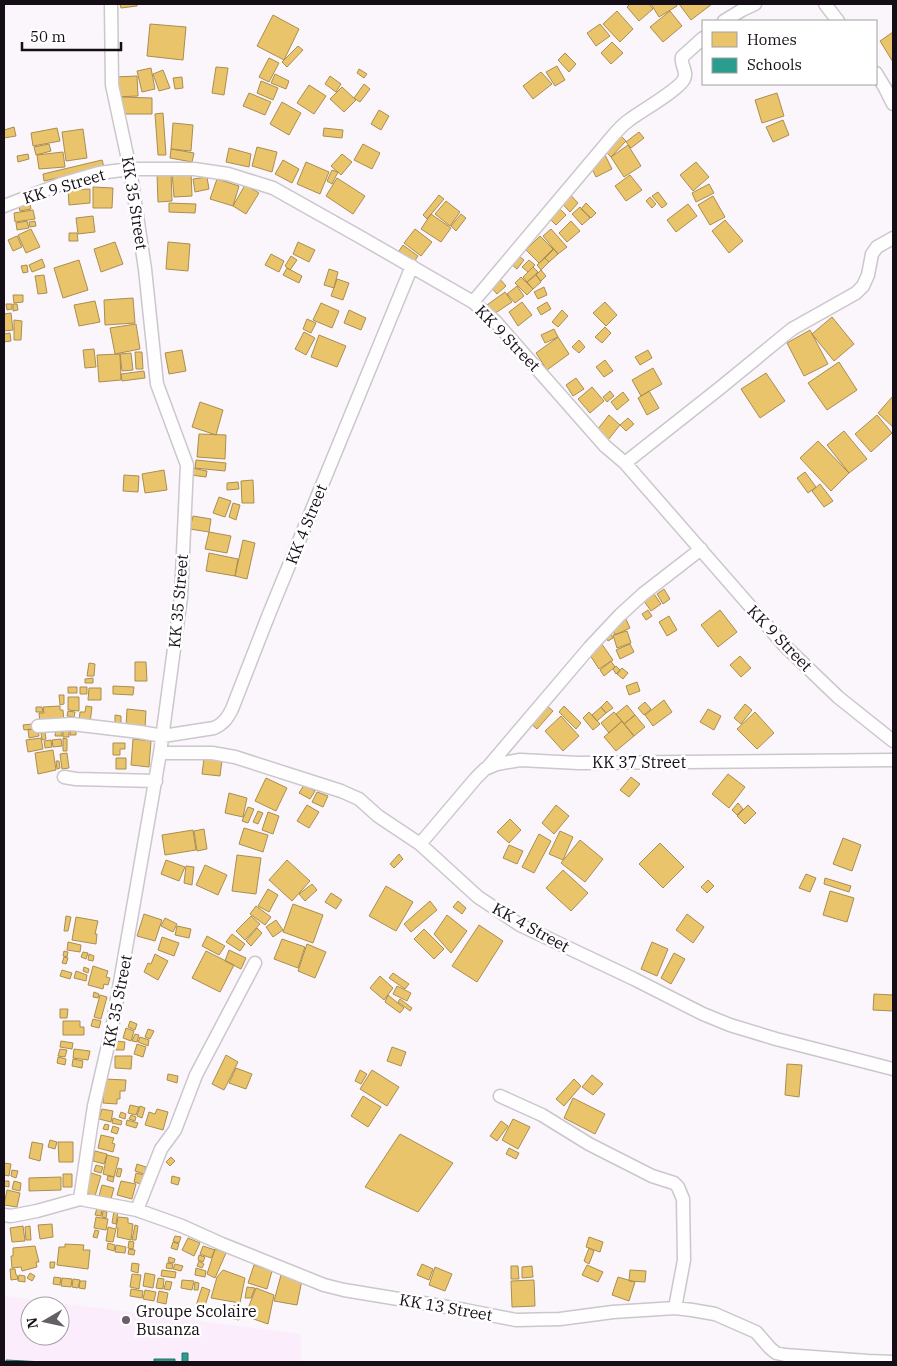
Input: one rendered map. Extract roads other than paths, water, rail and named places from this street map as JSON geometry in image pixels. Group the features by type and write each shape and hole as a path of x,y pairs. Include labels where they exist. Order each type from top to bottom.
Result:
{"street":[{"name":"KK 35 Street","path":"80,1199 94,1106 114,1018 163,736 181,597 187,465 157,384 145,269 130,169 112,85 111,4"},
{"path":"726,20 754,4"},
{"path":"825,4 837,20"},
{"path":"473,302 625,123 676,88 683,81 685,74 681,60 682,57 702,39"},
{"path":"877,75 893,104"},
{"name":"KK 9 Street","path":"4,206 62,184 99,173 130,169 194,169 228,174 274,188 473,302 495,321 605,446 625,463 784,645 838,697 893,741"},
{"path":"625,463 792,329 856,293 863,286 868,275 872,254 877,247 893,238"},
{"name":"KK 4 Street","path":"38,726 72,724 163,736 214,728 227,719 412,266"},
{"path":"486,770 590,646 620,615 643,594 701,549"},
{"name":"KK 4 Street","path":"160,753 212,753 236,757 341,790 359,799 395,828 420,844 478,897 520,925 703,1014 730,1025 776,1040 893,1069"},
{"name":"KK 37 Street","path":"420,844 486,770 510,760 580,762 893,760"},
{"path":"64,777 156,781"},
{"path":"137,1210 161,1149 175,1130 196,1075 255,963"},
{"path":"500,1096 542,1115 589,1144 652,1176 674,1183 678,1187 683,1199 684,1260 675,1308"},
{"name":"KK 13 Street","path":"4,1215 10,1216 37,1211 80,1199 137,1210 182,1226 303,1277 344,1290 516,1320 560,1319 613,1312 675,1308 716,1314 756,1332 776,1353 893,1362"}],"place":[{"name":"Groupe Scolaire Busanza","path":"126,1320"}]}
